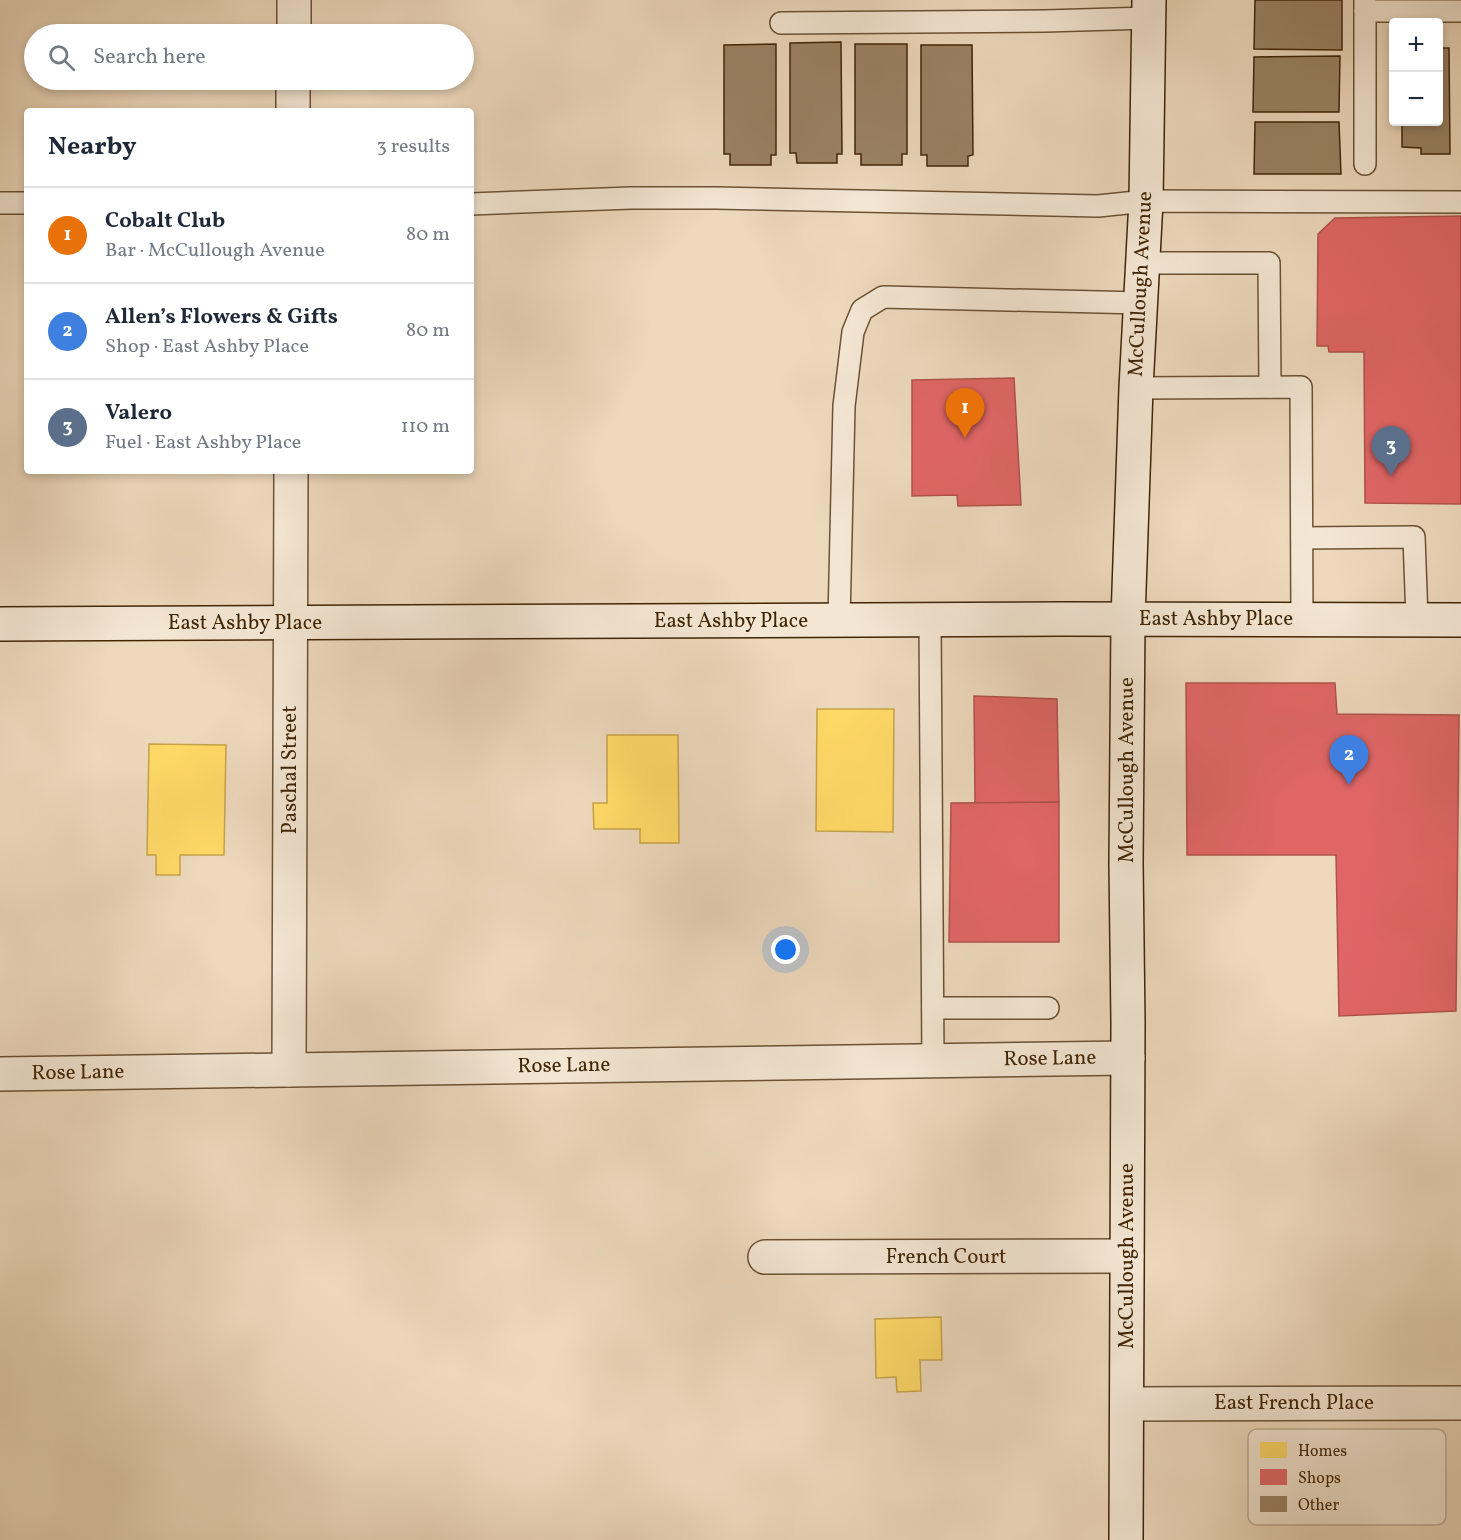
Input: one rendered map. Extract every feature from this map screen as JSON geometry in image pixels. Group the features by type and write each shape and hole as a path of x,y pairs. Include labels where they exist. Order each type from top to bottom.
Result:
{"main road":[{"path":"294,0 294,24"},
{"name":"McCullough Avenue","path":"1126,1540 1128,619 1136,388 1146,201 1149,9"},
{"path":"293,90 293,108"},
{"name":"Paschal Street","path":"289,1070 291,474"},
{"name":"East Ashby Place","path":"0,624 1128,619 1461,620"},
{"name":"Rose Lane","path":"0,1074 1128,1058"},
{"name":"French Court","path":"765,1257 1127,1256"},
{"name":"East French Place","path":"1126,1404 1461,1403"}],"lane":[{"path":"1365,164 1365,6 1461,11"},
{"path":"781,23 1045,21 1149,9"},
{"path":"474,204 631,198 1098,206 1146,201 1461,202"},
{"path":"0,203 24,203"},
{"path":"1143,263 1269,263 1270,387"},
{"path":"839,620 844,406 853,332 862,310 883,297 1141,303"},
{"path":"1136,388 1301,387 1302,619"},
{"path":"1302,538 1414,537 1417,619"},
{"path":"930,621 933,1061"},
{"path":"933,1008 1048,1008"}],"building: Homes":[{"path":"817,709 894,709 893,832 816,831"},
{"path":"607,735 678,735 679,843 640,843 640,829 594,829 593,803 607,803"},
{"path":"149,744 226,745 224,855 180,855 180,875 156,875 156,855 147,855"},
{"path":"941,1317 942,1360 920,1360 921,1391 897,1392 896,1377 876,1378 875,1319"}],"building: Shops":[{"path":"1461,216 1461,504 1365,503 1364,352 1329,352 1328,346 1317,346 1318,234 1335,218"},
{"path":"1014,378 1021,505 958,506 957,495 912,496 912,380"},
{"path":"1186,683 1335,683 1337,714 1459,715 1456,1011 1339,1016 1336,855 1187,855"},
{"path":"974,696 1057,699 1059,802 975,803"},
{"path":"1059,802 1059,942 949,942 951,803"}],"building: Other":[{"path":"1255,0 1342,0 1342,50 1254,49"},
{"path":"841,42 842,154 837,154 837,163 797,163 796,153 790,153 790,43"},
{"path":"776,44 776,155 771,155 771,165 730,165 730,154 724,154 724,45"},
{"path":"855,44 907,44 907,154 902,154 902,165 861,165 861,154 855,154"},
{"path":"921,45 972,45 973,155 968,156 968,166 927,166 927,155 921,155"},
{"path":"1443,48 1449,48 1450,154 1421,154 1421,148 1402,147 1402,126 1443,126"},
{"path":"1340,56 1339,112 1253,112 1254,57"},
{"path":"1255,122 1339,122 1341,174 1254,174"}],"place":[{"name":"Cobalt Club","path":"965,438"},
{"name":"Valero","path":"1391,476"},
{"name":"Allen’s Flowers & Gifts","path":"1349,785"}]}
